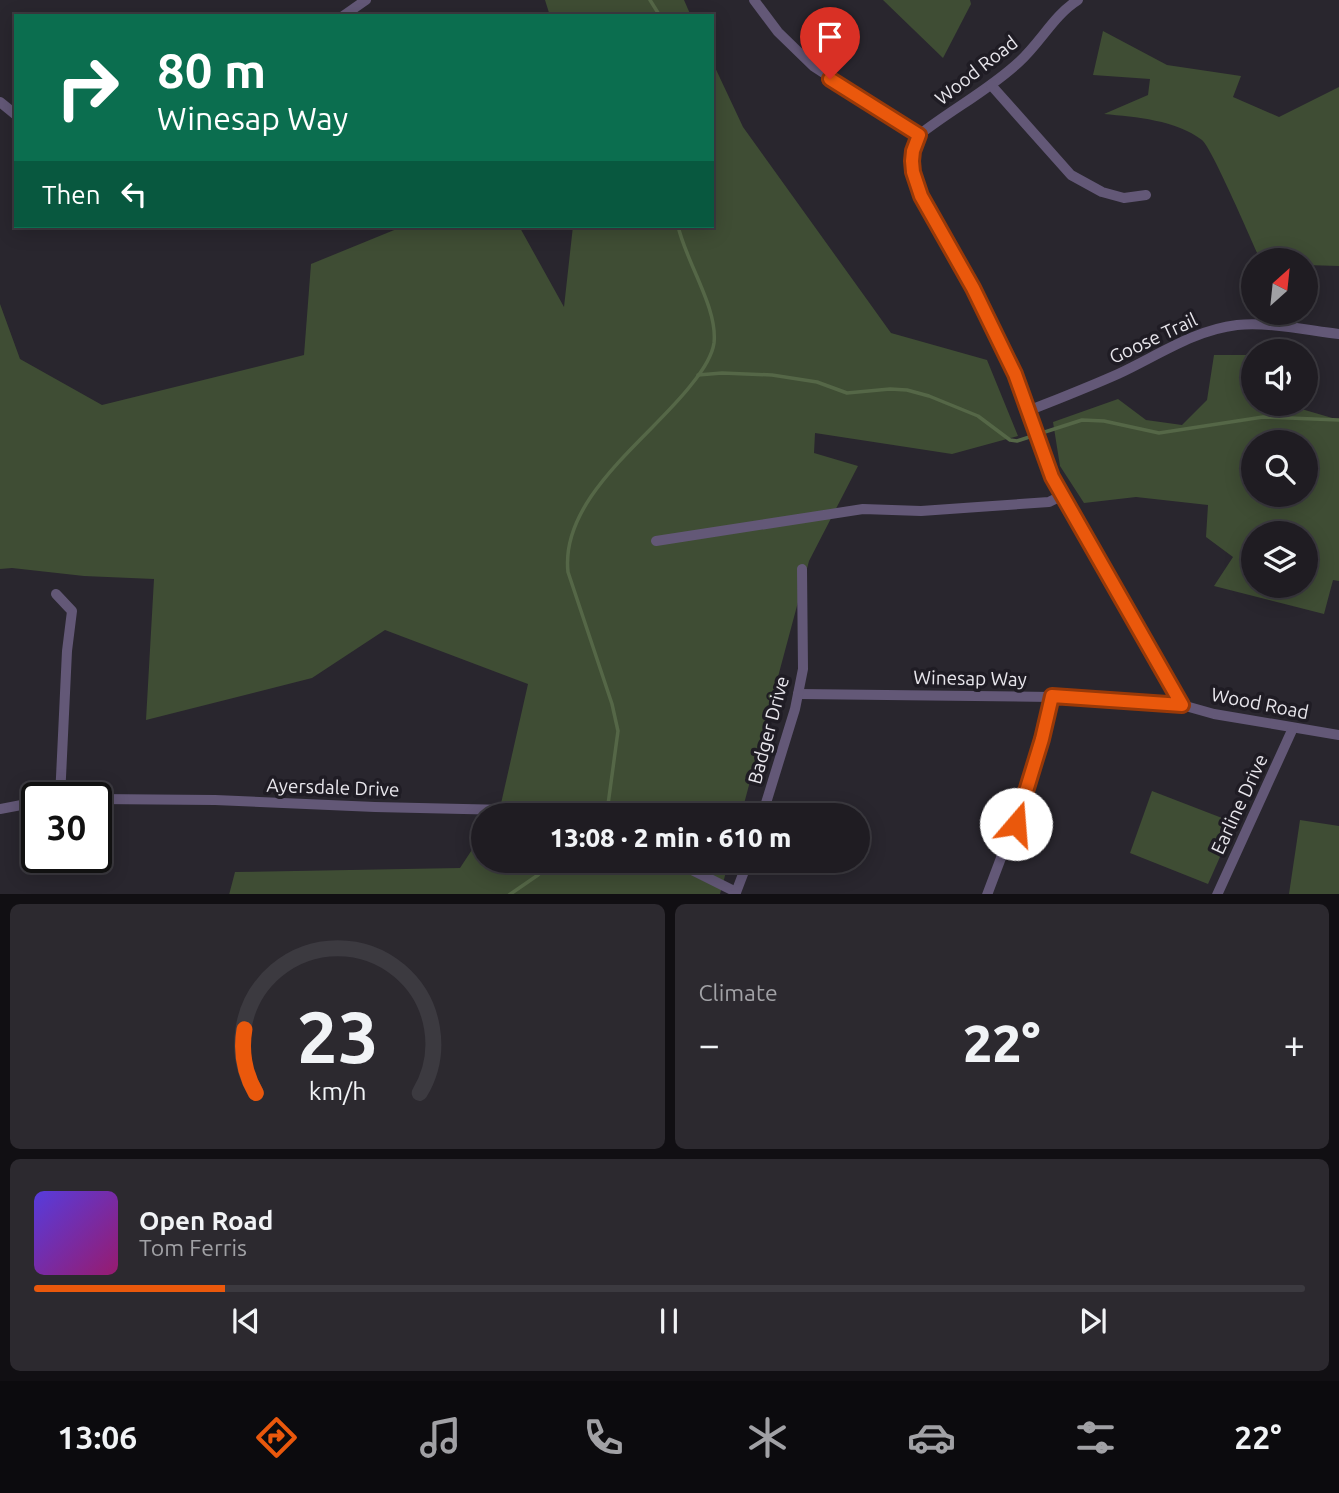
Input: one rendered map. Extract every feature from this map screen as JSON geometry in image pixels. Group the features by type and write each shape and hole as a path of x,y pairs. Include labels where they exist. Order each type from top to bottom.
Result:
{"street":[{"path":"346,14 366,0"},
{"path":"754,0 778,32 813,66 919,135"},
{"name":"Wood Road","path":"1072,2 1028,54 991,85 919,135 912,161 918,188 992,325 1015,374 1052,477 1182,705 1214,714 1339,735"},
{"path":"991,85 1071,175 1102,192 1124,198 1146,195"},
{"path":"0,102 14,113"},
{"name":"Goose Trail","path":"1028,411 1215,329 1264,325 1339,334"},
{"path":"656,541 863,509 921,511 1048,502 1063,495"},
{"name":"Badger Drive","path":"766,803 798,694 804,646 802,569"},
{"path":"56,594 72,611 67,651 61,782"},
{"name":"Winesap Way","path":"798,694 1052,696 1182,705"},
{"path":"987,894 1027,789 1052,696"},
{"name":"Earline Drive","path":"1217,894 1293,728"},
{"name":"Ayersdale Drive","path":"112,799 471,809"},
{"path":"0,809 21,805"},
{"path":"697,873 735,893 743,873"}],"green space":[{"path":"545,0 684,0 690,14 549,14"},
{"path":"883,0 970,0 971,4 943,58"},
{"path":"1103,31 1167,65 1241,76 1233,97 1279,117 1339,87 1339,266 1318,265 1318,248 1255,248 1223,177 1202,140 1168,124 1104,114 1148,95 1150,79 1093,75"},
{"path":"714,65 743,127 891,333 987,360 1018,436 952,454 815,433 814,453 858,466 809,561 744,803 501,803 528,684 385,630 312,678 146,720 154,579 0,569 0,304 20,359 102,405 304,355 311,264 399,228 520,228 564,307 573,228 714,228"},
{"path":"1214,355 1241,355 1241,416 1318,416 1318,414 1339,420 1339,581 1333,580 1324,614 1261,598 1318,598 1318,521 1241,521 1241,593 1214,586 1233,557 1206,537 1208,505 1136,497 1084,503 1060,466 1053,422 1118,399 1146,420 1182,425 1207,400"},
{"path":"1152,791 1235,823 1208,884 1130,853"},
{"path":"1300,820 1339,826 1339,894 1289,894"},
{"path":"471,851 471,873 726,873 720,894 229,894 235,872 460,868"}],"waterway":[{"path":"650,0 659,14"},
{"path":"608,803 618,731 612,704 568,572 569,545 578,519 593,494 691,385 713,348 714,329 711,315 679,228"},
{"path":"698,375 772,375 817,382 847,393 907,390 978,416 1010,440 1017,441 1082,420 1104,421 1159,433 1263,417 1339,420"},
{"path":"510,894 540,873"}],"route":[{"path":"830,79 919,135 912,161 921,196 973,288 1015,374 1052,477 1182,705 1052,696 1016,824"}]}
